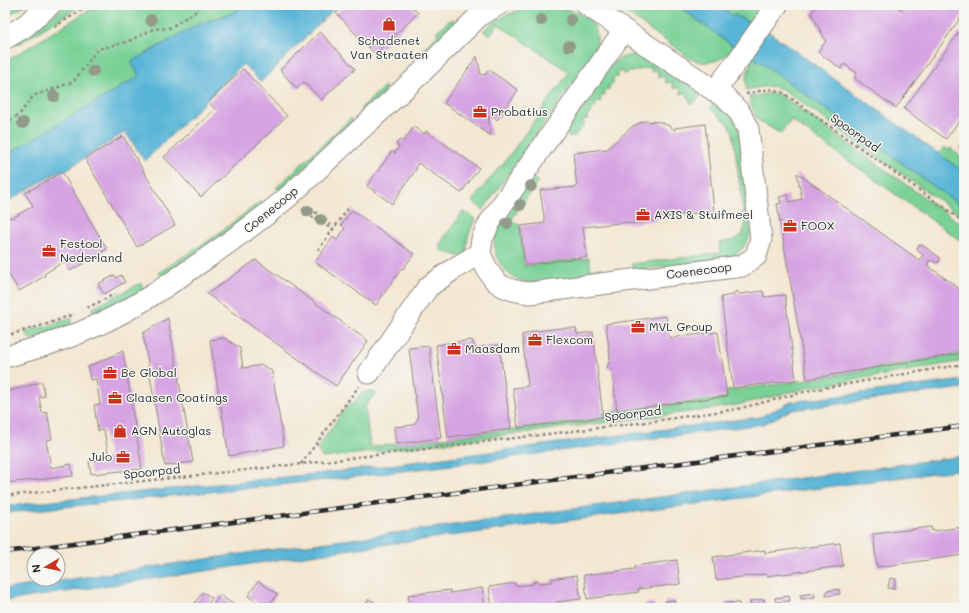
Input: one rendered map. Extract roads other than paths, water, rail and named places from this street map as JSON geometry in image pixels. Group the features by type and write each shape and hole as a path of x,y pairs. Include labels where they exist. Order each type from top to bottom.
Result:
{"main road":[{"path":"5,23 18,14 43,5"},
{"path":"5,38 25,26 49,5"}],"street":[{"name":"Coenecoop","path":"5,357 47,345 88,330 157,292 219,250 289,196 420,74 480,15 498,5"},
{"name":"Coenecoop","path":"480,253 487,271 499,285 513,292 530,293 742,266 756,256 761,239 748,129 740,113 721,95 587,5"},
{"path":"721,95 741,56 777,5"},
{"path":"369,373 428,288 455,268 480,253 482,240 490,222 624,30"}],"water":[{"path":"243,5 338,5 261,82 243,64 145,161 125,132 63,172 61,170 5,203 5,143 11,152 139,76 131,62 197,25 234,12"},
{"path":"677,5 723,5 723,9 732,15 735,15 769,32 964,172 964,208 752,56 734,47"},
{"path":"964,380 964,388 791,410 763,424 345,478 5,513 5,506 343,471 760,417 791,402"},
{"path":"964,456 964,469 351,549 5,601 5,589 26,586 66,587 66,580 240,554"}],"railway":[{"path":"5,552 964,426"}],"place":[{"name":"Schadenet Van Straaten","path":"389,24"},
{"name":"Probatius","path":"480,112"},
{"name":"AXIS & Stuifmeel","path":"643,215"},
{"name":"FOOX","path":"790,226"},
{"name":"Festool Nederland","path":"49,251"},
{"name":"MVL Group","path":"638,327"},
{"name":"Flexcom","path":"535,340"},
{"name":"Maasdam","path":"454,349"},
{"name":"Be Global","path":"110,373"},
{"name":"Claasen Coatings","path":"115,398"},
{"name":"AGN Autoglas","path":"120,431"},
{"name":"Julo","path":"123,457"}]}
